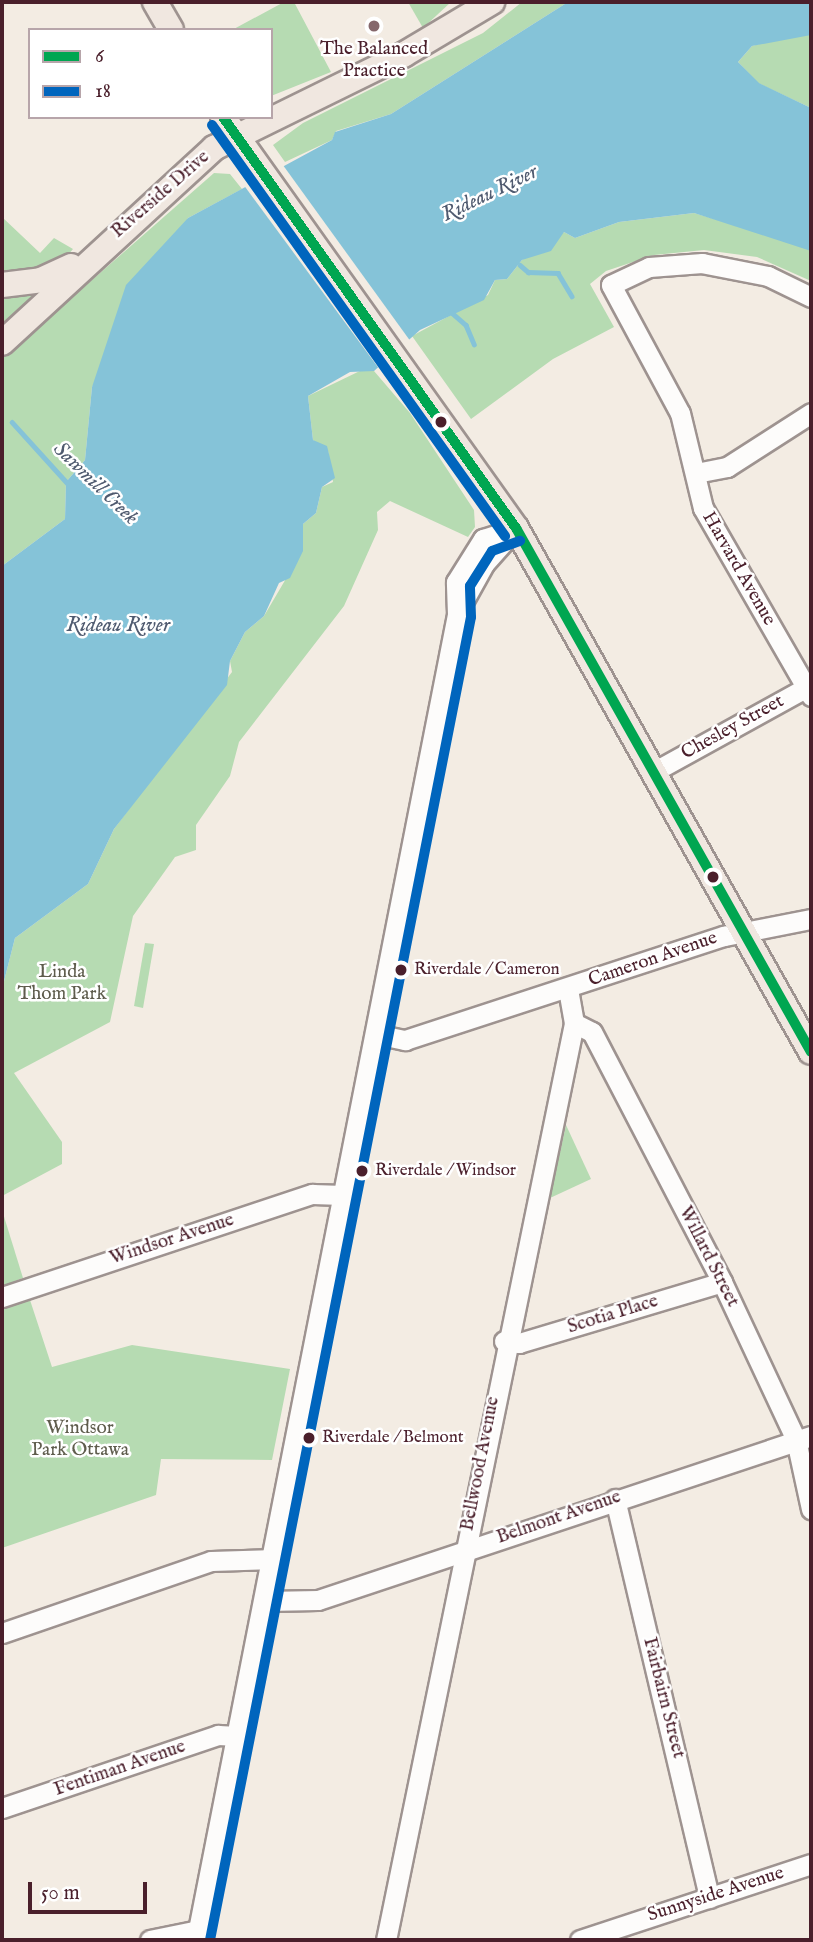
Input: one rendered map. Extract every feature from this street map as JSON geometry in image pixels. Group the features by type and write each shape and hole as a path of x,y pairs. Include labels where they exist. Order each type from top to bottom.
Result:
{"main road":[{"path":"155,2 170,28"},
{"path":"442,32 461,2"},
{"name":"Riverside Drive","path":"273,107 442,32 492,2"},
{"name":"Riverside Drive","path":"2,342 228,127 246,119"},
{"path":"228,127 419,388 516,528 746,931 811,1052"},
{"path":"2,285 41,281 90,256"}],"street":[{"name":"Harvard Avenue","path":"809,690 703,508 680,413 611,285 649,267 702,262 768,276 811,297"},
{"path":"696,473 727,467 811,413"},
{"path":"150,1940 197,1935 275,1559 343,1195 458,611 456,582 470,556 492,534 516,528"},
{"name":"Chesley Street","path":"655,771 809,690"},
{"name":"Cameron Avenue","path":"376,1034 405,1040 746,931 811,919"},
{"name":"Bellwood Avenue","path":"386,1940 504,1341 574,1023 568,988"},
{"name":"Willard Street","path":"574,1023 592,1032 804,1438 811,1509"},
{"name":"Windsor Avenue","path":"2,1297 312,1194 343,1195"},
{"name":"Scotia Place","path":"504,1341 519,1343 722,1282"},
{"name":"Belmont Avenue","path":"266,1601 318,1600 804,1438"},
{"name":"Fairbairn Street","path":"615,1499 709,1898"},
{"path":"2,1633 211,1561 275,1559"},
{"name":"Fentiman Avenue","path":"2,1808 218,1735 238,1736"},
{"name":"Sunnyside Avenue","path":"580,1940 811,1864"}],"green space":[{"path":"284,2 294,2 331,72 273,95 273,28 236,28"},
{"path":"408,2 451,2 423,28"},
{"path":"522,2 568,2 391,114 336,131 332,140 285,162 273,145 303,123 483,33"},
{"path":"794,35 811,35 811,108 758,83 738,62 752,46"},
{"path":"214,173 230,174 242,189 188,218 92,387 85,460 66,482 65,519 2,566 2,359"},
{"path":"694,213 799,244 811,251 811,281 757,257 704,250 654,255 606,271 590,284 614,327 553,359 471,419 412,336 488,295 495,280 507,279 522,260 564,232 575,238 619,222"},
{"path":"2,217 40,253 54,238 73,249 62,262 2,280"},
{"path":"54,282 2,329 2,293"},
{"name":"Linda Thom Park","path":"364,369 374,371 410,413 474,510 475,527 468,537 390,501 377,512 378,530 344,606 239,742 230,776 196,825 196,850 175,857 133,916 110,1022 14,1073 62,1142 62,1164 2,1196 2,989 15,938 88,884 114,829 232,672 230,661 245,632 264,616 297,560 303,524 316,513 322,487 333,482 328,451 313,440 308,396"},
{"path":"145,943 154,944 143,1008 134,1006"},
{"path":"566,1125 591,1179 550,1198"},
{"path":"2,1210 23,1278 2,1286"},
{"name":"Windsor Park Ottawa","path":"30,1300 52,1367 132,1345 290,1369 272,1460 161,1459 156,1495 2,1548 2,1309"}],"water":[{"name":"Rideau River","path":"568,2 811,2 811,35 752,46 738,62 759,83 811,108 811,251 694,213 619,222 575,238 564,232 551,251 522,260 507,279 495,280 484,300 420,330 374,371 350,372 308,396 313,440 327,446 335,478 322,487 316,513 303,524 303,551 290,578 279,583 264,616 245,632 230,661 227,685 114,829 88,884 15,938 2,989 2,566 65,519 66,482 85,460 92,387 126,285 188,218 332,140 335,132 391,114"}],"pier":[{"path":"280,161 411,342 380,370 243,184"}],"waterway":[{"path":"520,265 528,272 558,273 572,296"},
{"path":"451,312 466,325 474,344"},
{"name":"Sawmill Creek","path":"12,422 70,486"}],"transit line":[{"name":"6","path":"224,119 516,528 811,1052"},
{"name":"18","path":"212,125 505,536"},
{"name":"18","path":"210,1940 471,617 470,586 492,551 520,541"}],"place":[{"name":"The Balanced Practice","path":"374,26"},
{"name":"Riverdale / Cameron","path":"401,970"},
{"name":"Riverdale / Windsor","path":"362,1171"},
{"name":"Riverdale / Belmont","path":"309,1438"}]}
